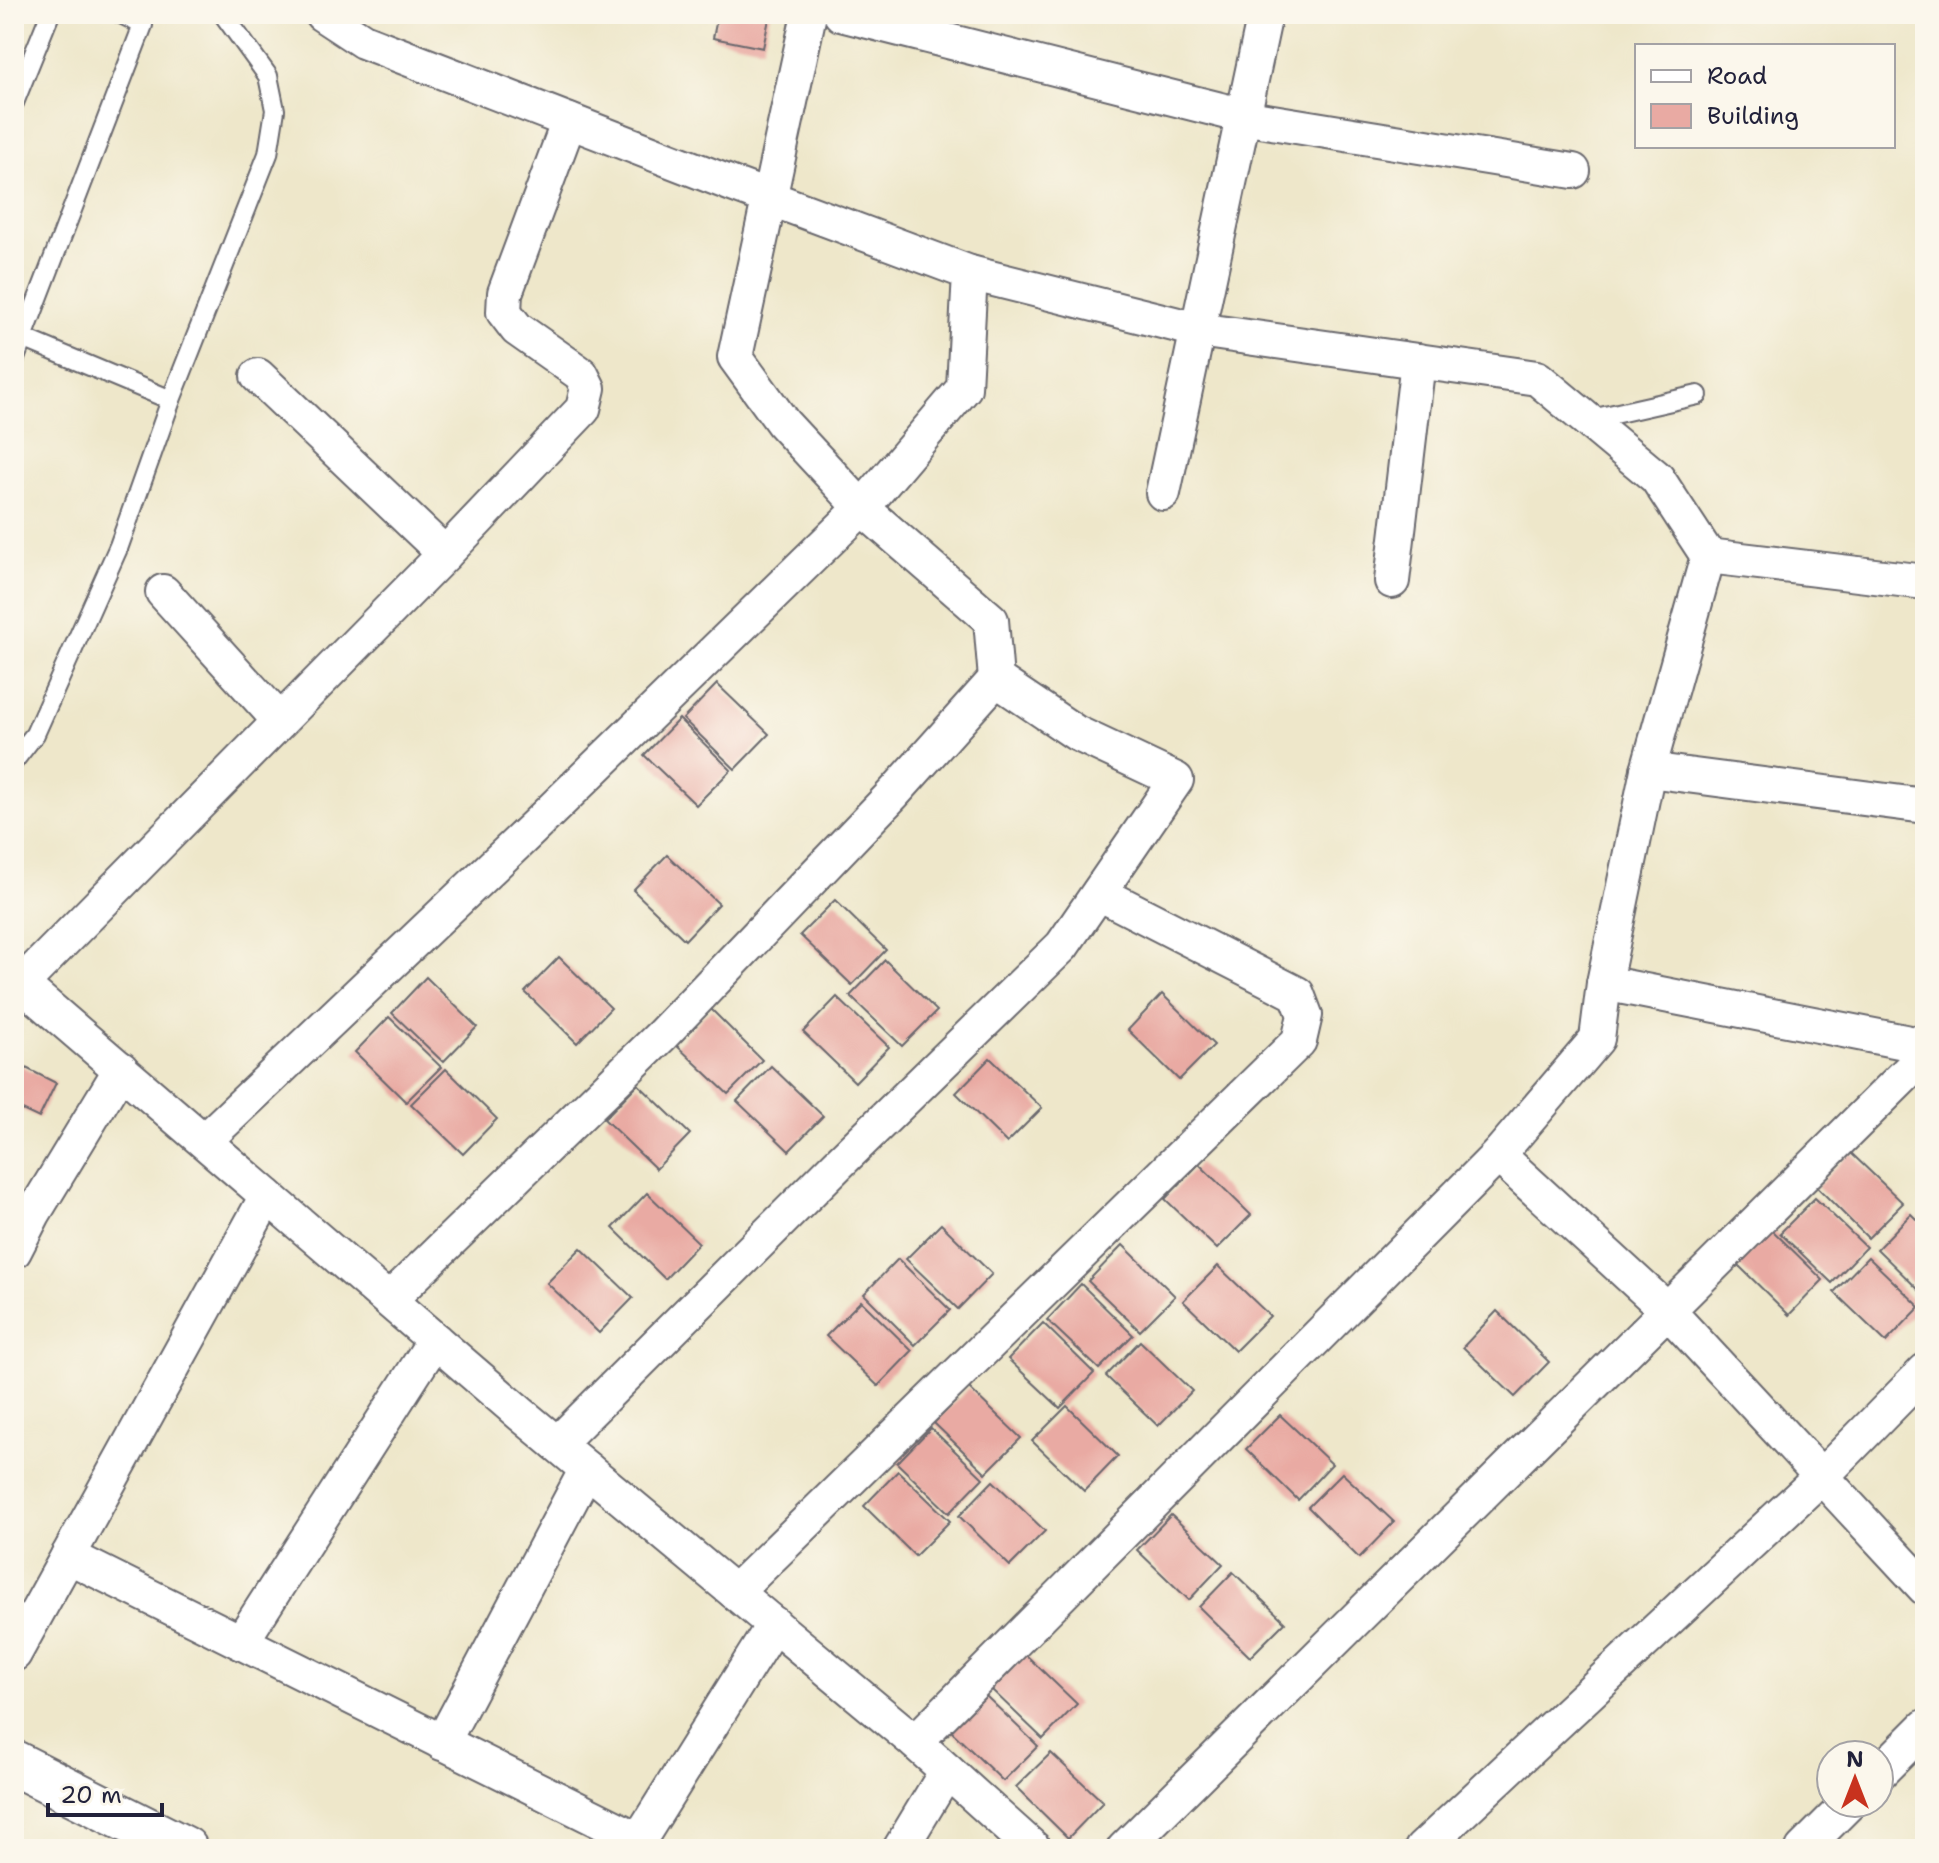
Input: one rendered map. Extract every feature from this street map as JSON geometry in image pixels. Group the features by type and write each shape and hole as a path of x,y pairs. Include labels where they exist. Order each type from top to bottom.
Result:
{"street":[{"path":"389,1300 662,1035 894,793 996,679 991,620 862,508 783,423 735,357 809,14"},
{"path":"841,14 1243,116 1573,171"},
{"path":"1163,493 1265,14"},
{"path":"323,15 363,41 970,273 1198,330 1537,378 1657,478 1708,556 1648,770 1604,983 1597,1039 1498,1155 915,1742"},
{"path":"569,121 505,293 504,312 517,329 581,374 588,388 583,409 445,554 18,981 557,1444 915,1742 1034,1849"},
{"path":"204,1141 862,508 964,388 970,273"},
{"path":"1392,581 1418,361"},
{"path":"258,376 445,554"},
{"path":"1708,556 1925,582"},
{"path":"163,592 280,721"},
{"path":"557,1444 1062,946 1176,780 1076,733 996,679"},
{"path":"1648,770 1925,806"},
{"path":"735,1592 1299,1041 1305,1015 1297,994 1099,893"},
{"path":"1604,983 1925,1046"},
{"path":"1124,1849 1925,1055"},
{"path":"14,1251 121,1069"},
{"path":"1498,1155 1667,1310 1925,1588"},
{"path":"14,1654 267,1196"},
{"path":"241,1642 435,1340"},
{"path":"1422,1849 1822,1476 1925,1371"},
{"path":"442,1743 587,1469"},
{"path":"68,1556 647,1844 774,1624"},
{"path":"1895,1757 1925,1727"},
{"path":"14,1763 185,1849"},
{"path":"900,1849 947,1771"},
{"path":"1803,1849 1833,1819"}],"lane":[{"path":"14,103 50,14"},
{"path":"14,361 143,25 121,14"},
{"path":"14,761 35,734 119,546 171,400 268,154 275,110 268,76 223,14"},
{"path":"23,338 171,400"},
{"path":"1587,420 1698,395"}],"building":[{"path":"718,14 770,14 763,48 713,38"},
{"path":"717,684 769,734 735,769 683,719"},
{"path":"679,719 731,770 696,805 644,755"},
{"path":"667,855 719,904 685,940 633,890"},
{"path":"835,900 886,950 852,985 800,935"},
{"path":"559,957 611,1008 577,1043 525,992"},
{"path":"885,960 937,1011 902,1046 850,996"},
{"path":"426,977 477,1027 443,1062 392,1013"},
{"path":"1162,994 1214,1045 1179,1080 1128,1030"},
{"path":"837,997 889,1047 855,1082 803,1032"},
{"path":"711,1009 762,1060 728,1094 676,1045"},
{"path":"389,1017 441,1067 406,1102 355,1052"},
{"path":"990,1058 1042,1108 1007,1143 956,1093"},
{"path":"14,1062 56,1083 39,1118 14,1106"},
{"path":"771,1066 823,1116 789,1151 737,1101"},
{"path":"446,1069 497,1119 463,1154 411,1104"},
{"path":"638,1084 690,1134 656,1169 604,1119"},
{"path":"1851,1153 1903,1203 1868,1238 1817,1187"},
{"path":"1199,1164 1251,1215 1217,1249 1165,1199"},
{"path":"647,1193 699,1243 665,1279 613,1228"},
{"path":"1815,1198 1866,1247 1832,1283 1780,1233"},
{"path":"1911,1214 1925,1228 1925,1296 1877,1249"},
{"path":"941,1224 992,1274 958,1309 906,1259"},
{"path":"1772,1230 1823,1280 1789,1315 1738,1265"},
{"path":"1123,1245 1175,1296 1140,1331 1088,1281"},
{"path":"581,1248 633,1298 599,1333 547,1283"},
{"path":"1868,1257 1920,1307 1886,1342 1834,1292"},
{"path":"898,1259 950,1310 915,1345 864,1294"},
{"path":"1218,1266 1270,1316 1235,1351 1183,1301"},
{"path":"1081,1284 1133,1335 1099,1369 1047,1320"},
{"path":"861,1301 912,1351 878,1386 826,1336"},
{"path":"1497,1311 1549,1362 1515,1397 1463,1347"},
{"path":"1043,1323 1094,1373 1060,1408 1008,1359"},
{"path":"1140,1341 1192,1391 1158,1426 1106,1376"},
{"path":"969,1388 1021,1438 986,1473 934,1423"},
{"path":"1067,1406 1118,1456 1084,1491 1032,1441"},
{"path":"1280,1415 1332,1464 1298,1500 1246,1449"},
{"path":"931,1428 983,1478 949,1513 897,1463"},
{"path":"898,1471 950,1521 915,1556 864,1506"},
{"path":"1342,1473 1394,1522 1359,1558 1308,1507"},
{"path":"993,1481 1045,1531 1010,1566 959,1516"},
{"path":"1171,1515 1223,1564 1189,1600 1137,1550"},
{"path":"1233,1572 1285,1622 1250,1657 1199,1607"},
{"path":"1025,1654 1077,1704 1043,1739 991,1689"},
{"path":"986,1696 1038,1746 1003,1781 951,1731"},
{"path":"1051,1753 1103,1802 1068,1838 1016,1787"}]}
